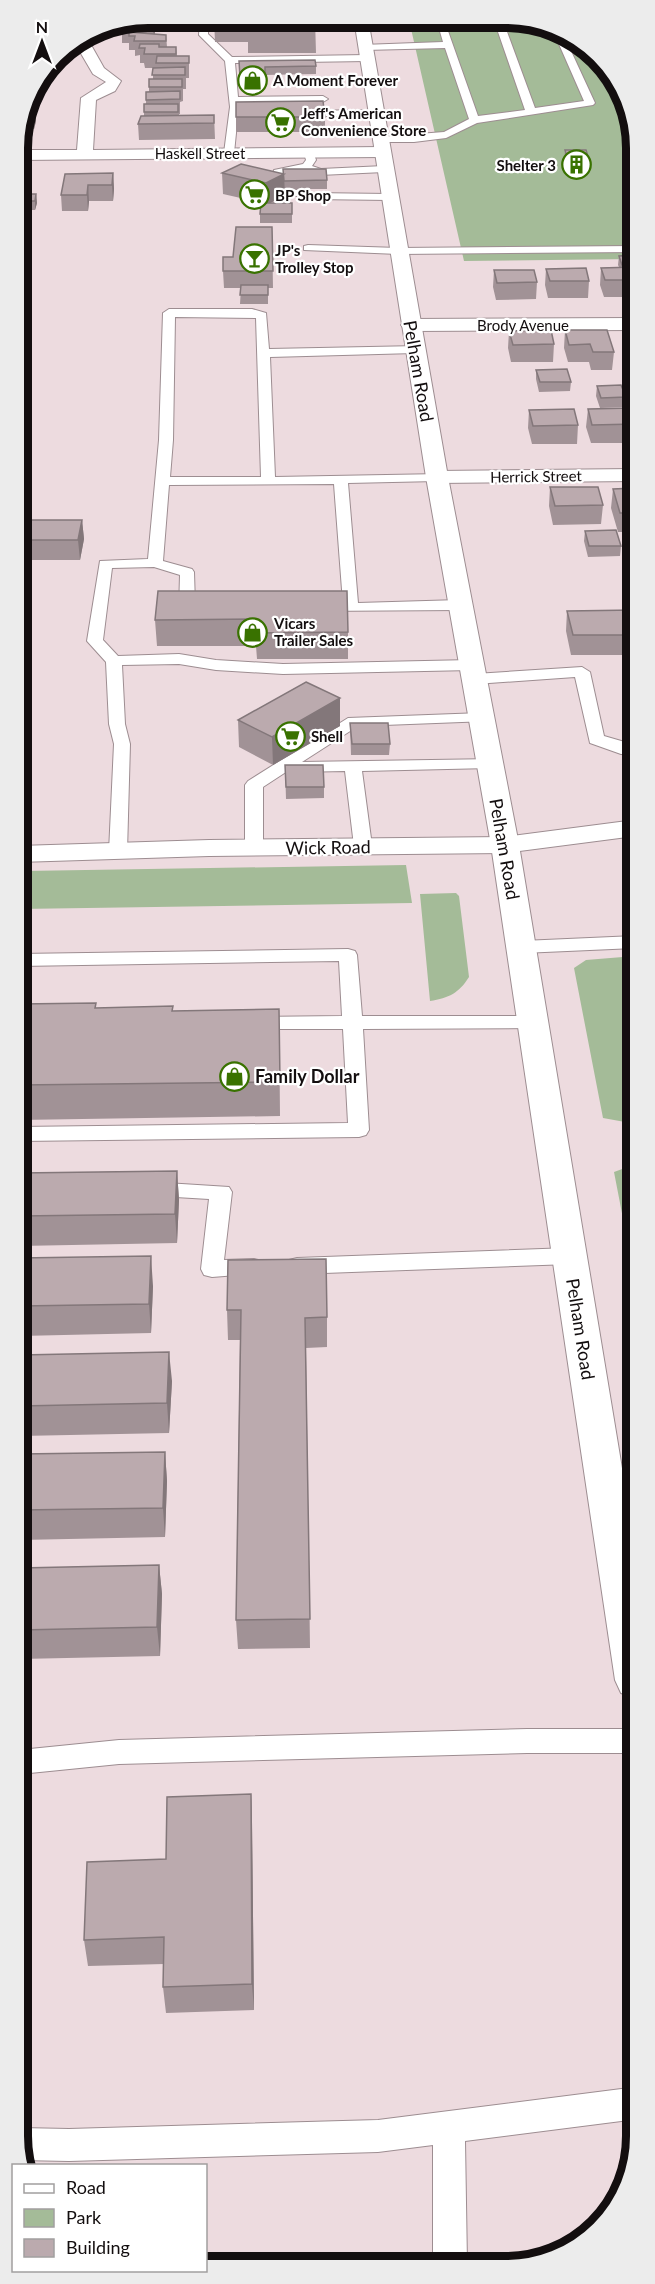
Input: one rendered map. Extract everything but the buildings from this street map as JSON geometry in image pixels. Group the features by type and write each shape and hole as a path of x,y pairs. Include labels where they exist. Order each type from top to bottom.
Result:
{"main road":[{"name":"Pelham Road","path":"362,28 370,103 382,154 437,477 522,946 626,1616"},
{"path":"83,48 93,73 113,79 114,83 110,88 83,93 85,154"},
{"name":"Haskell Street","path":"29,155 229,153 308,160 382,154"},
{"name":"Brody Avenue","path":"411,325 626,324"},
{"name":"Herrick Street","path":"437,477 626,475"},
{"name":"Wick Road","path":"29,854 254,847 505,845 626,829"}],"lane":[{"path":"443,28 474,120"},
{"path":"501,28 531,112"},
{"path":"203,29 203,35 230,60 234,115 229,153"},
{"path":"382,154 414,139 446,135 474,120 590,103 562,42"},
{"path":"230,60 448,45"},
{"path":"234,100 338,99"},
{"path":"281,114 370,103"},
{"path":"234,115 246,115"},
{"path":"308,160 278,172 275,184 278,189 311,196 389,197"},
{"path":"308,248 398,251 626,249"},
{"path":"155,563 166,440 169,313 252,313 262,316 268,481"},
{"path":"264,353 415,349"},
{"path":"162,481 437,477"},
{"path":"341,480 351,607"},
{"path":"118,852 122,744 117,724 114,661 95,641 105,564 155,563 187,572 187,610 209,610"},
{"path":"307,608 460,605"},
{"path":"114,661 179,659 216,666 283,669 582,672 596,739 626,750"},
{"path":"254,847 254,785 354,721 482,718"},
{"path":"281,768 490,764"},
{"path":"353,766 363,846"},
{"path":"522,946 626,942"},
{"path":"29,960 348,954 359,1130 29,1134"},
{"path":"237,1023 533,1022"},
{"path":"126,1190 221,1192 212,1269 570,1256"},
{"path":"28,1761 119,1752 527,1741 626,1741"},
{"path":"29,2144 378,2136 626,2104"},
{"path":"449,2127 450,2256"}],"green space":[{"path":"411,28 507,28 545,35 580,53 602,75 617,102 626,140 626,259 464,261"},
{"path":"406,865 412,903 29,909 29,871"},
{"path":"456,893 459,896 469,977 453,994 430,1001 420,894"},
{"path":"626,957 626,1122 603,1118 574,968 586,960"},
{"path":"626,1168 626,1234 614,1172"}],"place":[{"name":"A Moment Forever","path":"252,80"},
{"name":"Jeff's American Convenience Store","path":"280,122"},
{"name":"Shelter 3","path":"577,165"},
{"name":"BP Shop","path":"254,195"},
{"name":"JP's Trolley Stop","path":"254,259"},
{"name":"Vicars Trailer Sales","path":"253,632"},
{"name":"Shell","path":"290,736"},
{"name":"Family Dollar","path":"234,1076"}]}
